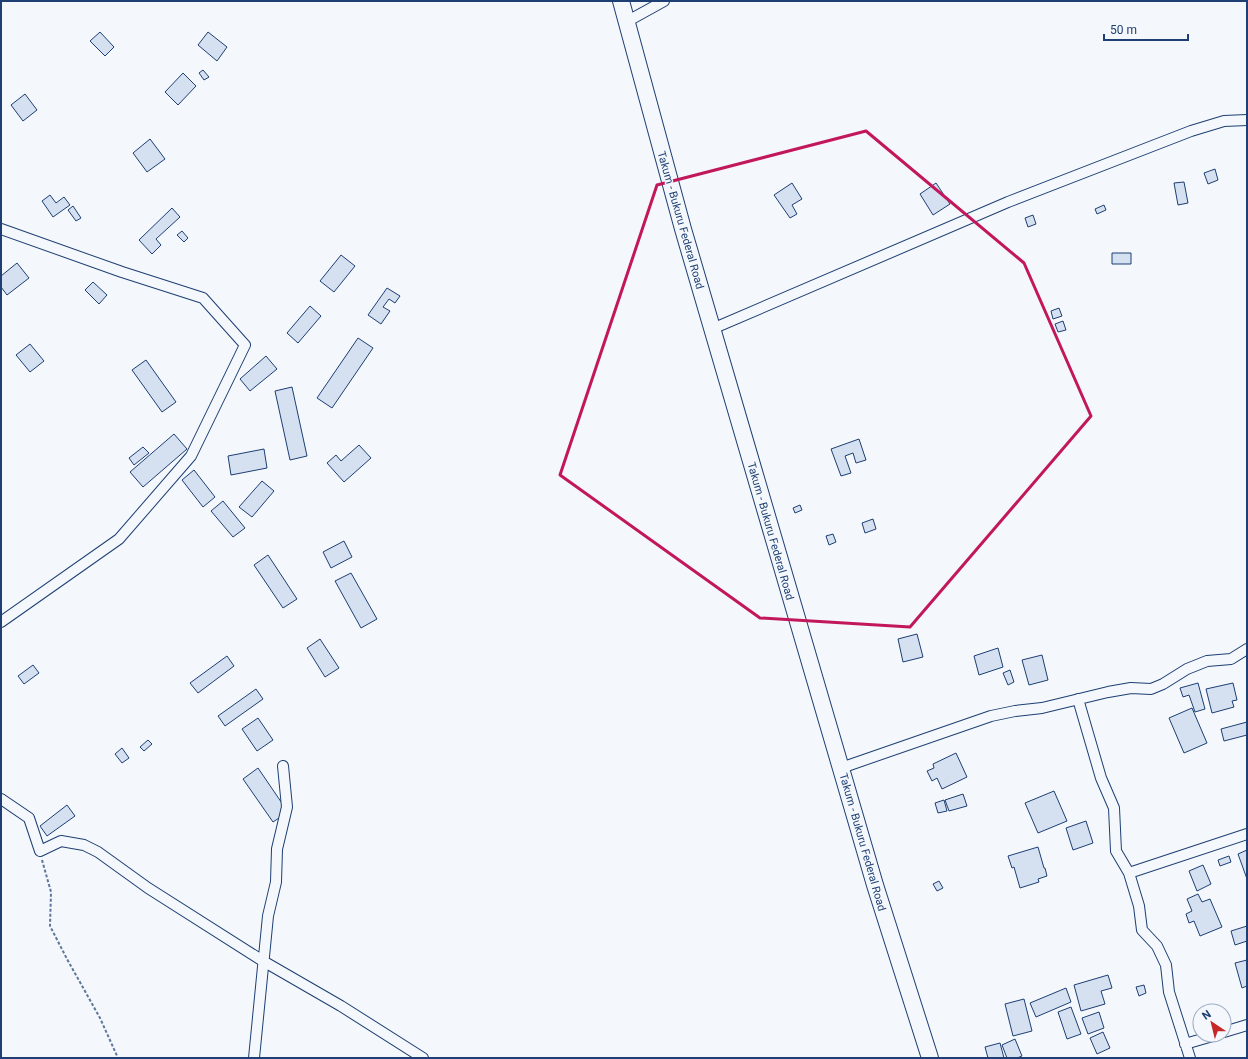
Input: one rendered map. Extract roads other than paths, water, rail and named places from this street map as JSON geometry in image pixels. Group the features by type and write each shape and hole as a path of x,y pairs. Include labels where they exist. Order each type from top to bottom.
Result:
{"main road":[{"name":"Takum - Bukuru Federal Road","path":"621,1 682,229 875,885 930,1058"}],"street":[{"path":"626,22 664,1"},
{"path":"712,329 1008,202 1191,130 1224,121 1247,120"},
{"path":"1,229 122,272 203,298 245,345 191,456 119,540 1,622"},
{"path":"841,768 991,716 1015,711 1042,708 1131,688 1151,689 1163,684 1187,669 1207,661 1231,659 1247,648"},
{"path":"1078,699 1101,778 1114,808 1116,851 1129,874 1139,906 1142,930 1157,946 1166,965 1169,992 1190,1058"},
{"path":"254,1058 268,916 276,882 277,849 287,807 283,766"},
{"path":"1,799 29,818 40,851 61,841 84,845 98,852 148,888 263,961 341,1006 423,1058"},
{"path":"1129,874 1247,834"},
{"path":"1232,1030 1247,1025"},
{"path":"1185,1044 1192,1042"}]}
